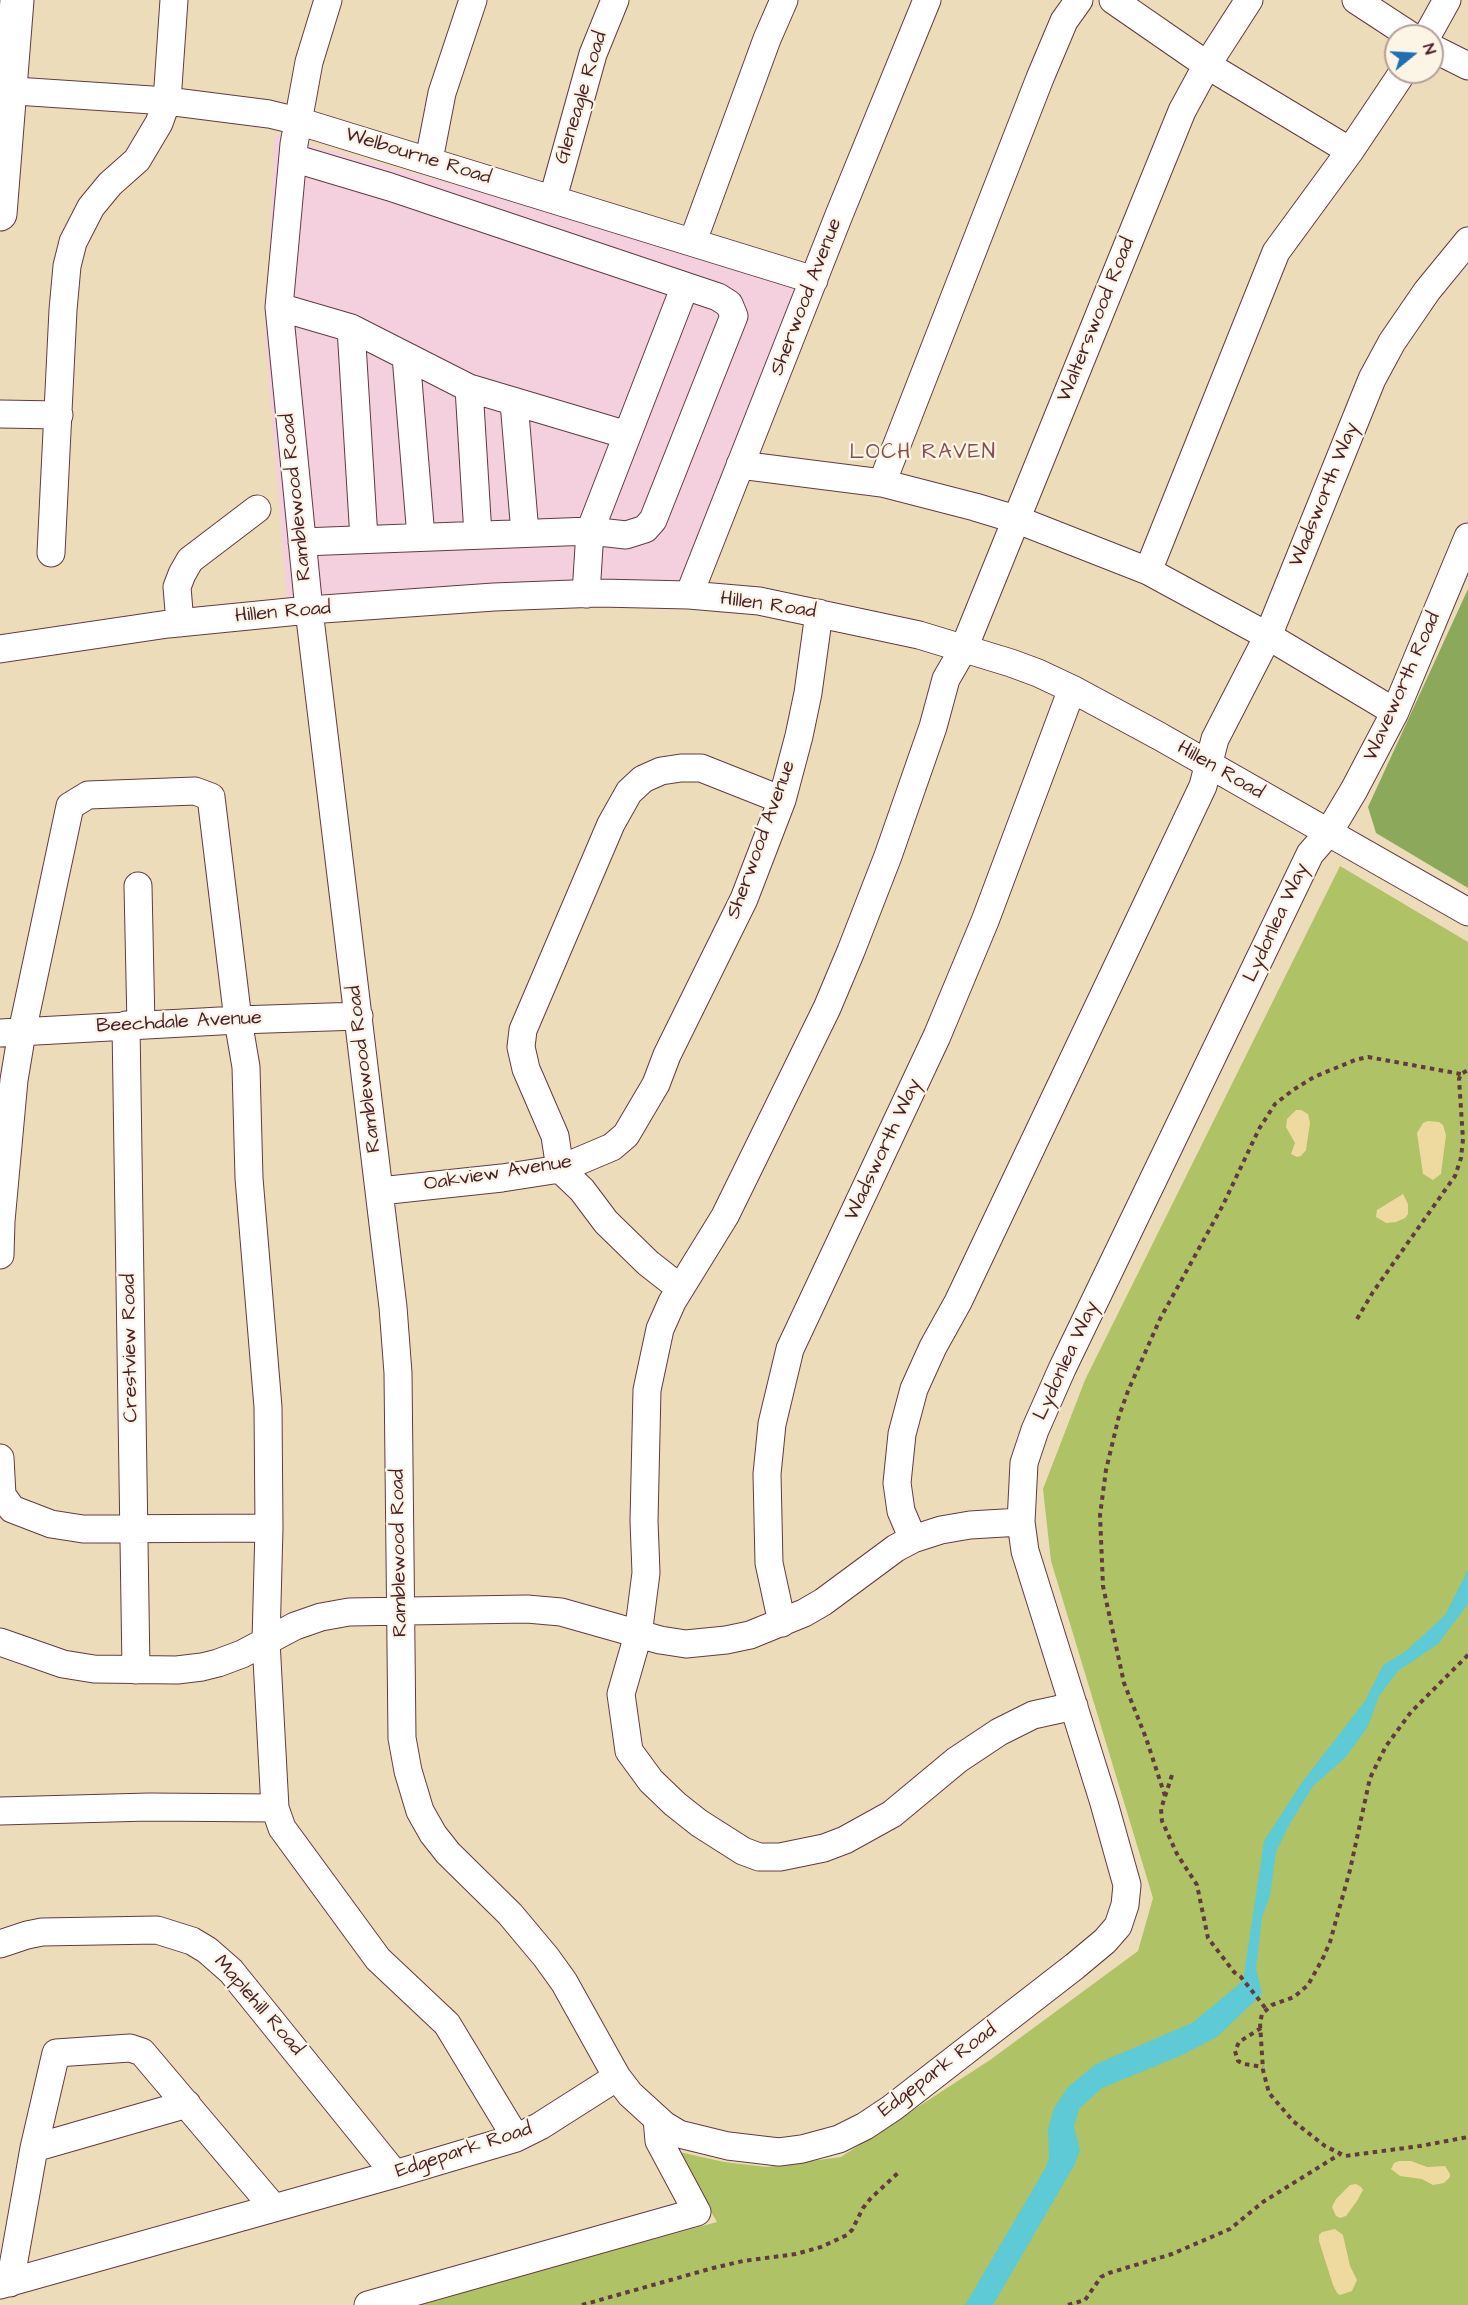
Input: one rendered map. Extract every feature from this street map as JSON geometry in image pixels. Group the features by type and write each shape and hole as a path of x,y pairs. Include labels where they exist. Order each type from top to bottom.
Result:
{"main road":[{"path":"0,214 5,90 17,0"}],"street":[{"path":"51,553 63,310 73,242 91,207 110,184 137,160 159,123 167,101 174,0"},
{"name":"Ramblewood Road","path":"328,0 309,62 292,158 279,307 309,610 393,1306 398,1373 402,1738 408,1771 420,1811 433,1834 448,1853 510,1914 546,1957 564,1982 617,2077"},
{"path":"429,160 442,93 473,0"},
{"name":"Gleneagle Road","path":"553,198 594,54 615,0"},
{"path":"693,241 767,39 784,0"},
{"name":"Sherwood Avenue","path":"689,596 927,0"},
{"path":"882,483 1040,78 1064,21 1078,0"},
{"path":"1113,0 1207,65 1350,151"},
{"name":"Walterswood Road","path":"1074,1706 1034,1715 999,1732 957,1760 892,1814 845,1840 803,1854 759,1857 743,1851 675,1804 651,1781 629,1751 621,1694 638,1635 646,1573 644,1509 647,1390 660,1329 680,1288 725,1216 827,1008 888,855 933,727 946,680 964,648 1018,520 1182,111 1207,65 1249,0"},
{"path":"1356,0 1393,24"},
{"path":"1434,24 1447,0"},
{"path":"1444,54 1468,66"},
{"path":"1149,571 1276,252 1350,151 1395,84"},
{"name":"Welbourne Road","path":"5,90 167,101 269,114 429,160 814,280"},
{"path":"292,158 390,187 718,297 729,304 734,316 653,520 645,529 626,535 590,531 302,542"},
{"name":"Wadsworth Way","path":"913,1539 901,1511 897,1484 902,1434 914,1389 933,1347 958,1302 1203,786 1215,739 1268,636 1372,379 1392,342 1427,291 1468,241"},
{"path":"586,594 590,531 685,286"},
{"path":"279,307 351,328 469,388 627,435"},
{"path":"351,328 363,539"},
{"path":"405,356 421,537"},
{"path":"469,388 478,535"},
{"path":"514,402 525,533"},
{"path":"0,414 59,415"},
{"path":"740,465 882,483 1018,520 1149,571 1268,636 1395,712"},
{"path":"180,623 177,587 190,560 257,509"},
{"name":"Waveworth Road","path":"1329,832 1395,712 1468,537"},
{"name":"Hillen Road","path":"0,649 180,623 309,610 494,597 586,594 689,596 759,601 890,628 964,648 1011,663 1072,689 1468,912"},
{"name":"Sherwood Avenue","path":"667,1055 744,899 782,800 808,693 819,613"},
{"name":"Wadsworth Way","path":"782,1623 769,1563 767,1474 772,1424 790,1349 937,1036 985,921 1072,689"},
{"path":"680,1288 648,1263 606,1222 582,1190 560,1168 555,1136 526,1069 521,1047 523,1030 611,824 629,792 643,779 660,771 701,768 782,800"},
{"path":"0,1255 14,1080 11,1032 70,806 88,795 195,791 211,797 238,1020 246,1067 249,1178 268,1407 269,1528 266,1641 275,1808 282,1828 378,1959 447,2025 516,2138"},
{"name":"Lydonlea Way","path":"1118,1926 1125,1905 1127,1885 1025,1551 1021,1522 1024,1463 1035,1430 1062,1369 1310,854 1329,832"},
{"name":"Crestview Road","path":"136,1670 133,1530 134,1025 138,886"},
{"name":"Beechdale Avenue","path":"11,1032 359,1016"},
{"name":"Oakview Avenue","path":"380,1191 502,1178 560,1168 612,1147 626,1135 652,1092 667,1055"},
{"path":"0,1458 1,1495 12,1509 25,1516 59,1526 133,1530 269,1528"},
{"path":"0,1642 63,1664 94,1669 202,1667 242,1654 295,1626 321,1617 349,1612 527,1609 561,1612 638,1635 686,1644 703,1643 750,1635 782,1623 823,1602 889,1552 913,1539 941,1530 970,1525 1021,1522"},
{"path":"0,1811 149,1807 275,1808"},
{"name":"Edgepark Road","path":"5,2284 516,2138 540,2126 617,2077 630,2094 657,2119 679,2133 704,2142 779,2152 802,2149 839,2139 865,2126 892,2108 1075,1966 1105,1941 1118,1926"},
{"name":"Maplehill Road","path":"0,1944 42,1932 157,1930 192,1941 207,1950 231,1971 395,2174"},
{"path":"5,2284 56,2053 130,2048 142,2052 274,2208"},
{"path":"34,2148 187,2104"},
{"path":"368,2305 697,2212 659,2141 657,2119"}],"path":[{"path":"1165,1796 1146,1738 1124,1683 1102,1580 1100,1515 1106,1470 1119,1416 1128,1391 1160,1319 1223,1205 1259,1129 1275,1104 1314,1077 1355,1059 1368,1056 1461,1074 1468,1070"},
{"path":"1357,1319 1373,1292 1455,1176 1461,1158 1463,1139 1459,1086 1461,1074"},
{"path":"1468,1655 1411,1713 1386,1746 1370,1779 1350,1870 1330,1942 1323,1958 1303,1990 1262,2014 1261,2028 1263,2067 1269,2093 1302,2130 1312,2134 1325,2146 1345,2156 1410,2148 1468,2137"},
{"path":"1172,1775 1161,1809 1162,1821 1172,1845 1197,1885 1208,1938 1267,2010"},
{"path":"1261,2028 1239,2043 1234,2051 1238,2061 1263,2067"},
{"path":"1068,2305 1085,2300 1101,2277 1109,2273 1172,2254 1230,2229 1263,2202 1341,2154"},
{"path":"582,2305 713,2268 743,2261 796,2254 821,2247 847,2235 852,2230 862,2208 899,2172"}],"shaded area":[{"path":"275,135 812,284 689,603 288,614 265,335"}],"green space":[{"path":"1468,589 1468,888 1376,833 1368,807"},
{"path":"1340,866 1468,942 1468,2305 413,2305 717,2222 675,2151 724,2162 767,2167 841,2157 990,2060 1138,1951 1153,1898 1051,1561 1043,1489 1085,1380"}],"sand":[{"path":"1296,1110 1308,1114 1310,1123 1306,1150 1297,1157 1291,1154 1295,1143 1286,1127 1287,1119"},
{"path":"1439,1122 1443,1125 1446,1135 1441,1174 1433,1180 1423,1174 1417,1133 1423,1123"},
{"path":"1403,1194 1408,1204 1408,1214 1405,1218 1386,1223 1376,1217 1377,1210"},
{"path":"1411,2161 1427,2167 1445,2166 1450,2177 1444,2183 1433,2185 1422,2179 1400,2176 1391,2169 1394,2163"},
{"path":"1356,2184 1363,2190 1357,2201 1346,2216 1340,2218 1336,2216 1332,2207 1336,2199 1350,2185"},
{"path":"1335,2229 1343,2235 1350,2266 1357,2280 1352,2291 1340,2295 1333,2285 1319,2241 1319,2235 1322,2232"}],"water":[{"path":"1468,1570 1468,1604 1438,1644 1398,1671 1379,1696 1368,1726 1346,1757 1313,1786 1288,1827 1276,1852 1270,1896 1262,1917 1256,1968 1262,1994 1217,2037 1180,2056 1102,2088 1079,2109 1074,2126 1080,2150 1075,2164 993,2305 965,2305 1046,2167 1049,2157 1048,2129 1054,2108 1068,2087 1096,2064 1192,2023 1243,1981 1264,1841 1303,1781 1365,1701 1383,1665 1405,1652 1445,1615"}],"district":[{"name":"LOCH RAVEN","path":"923,454"}]}
